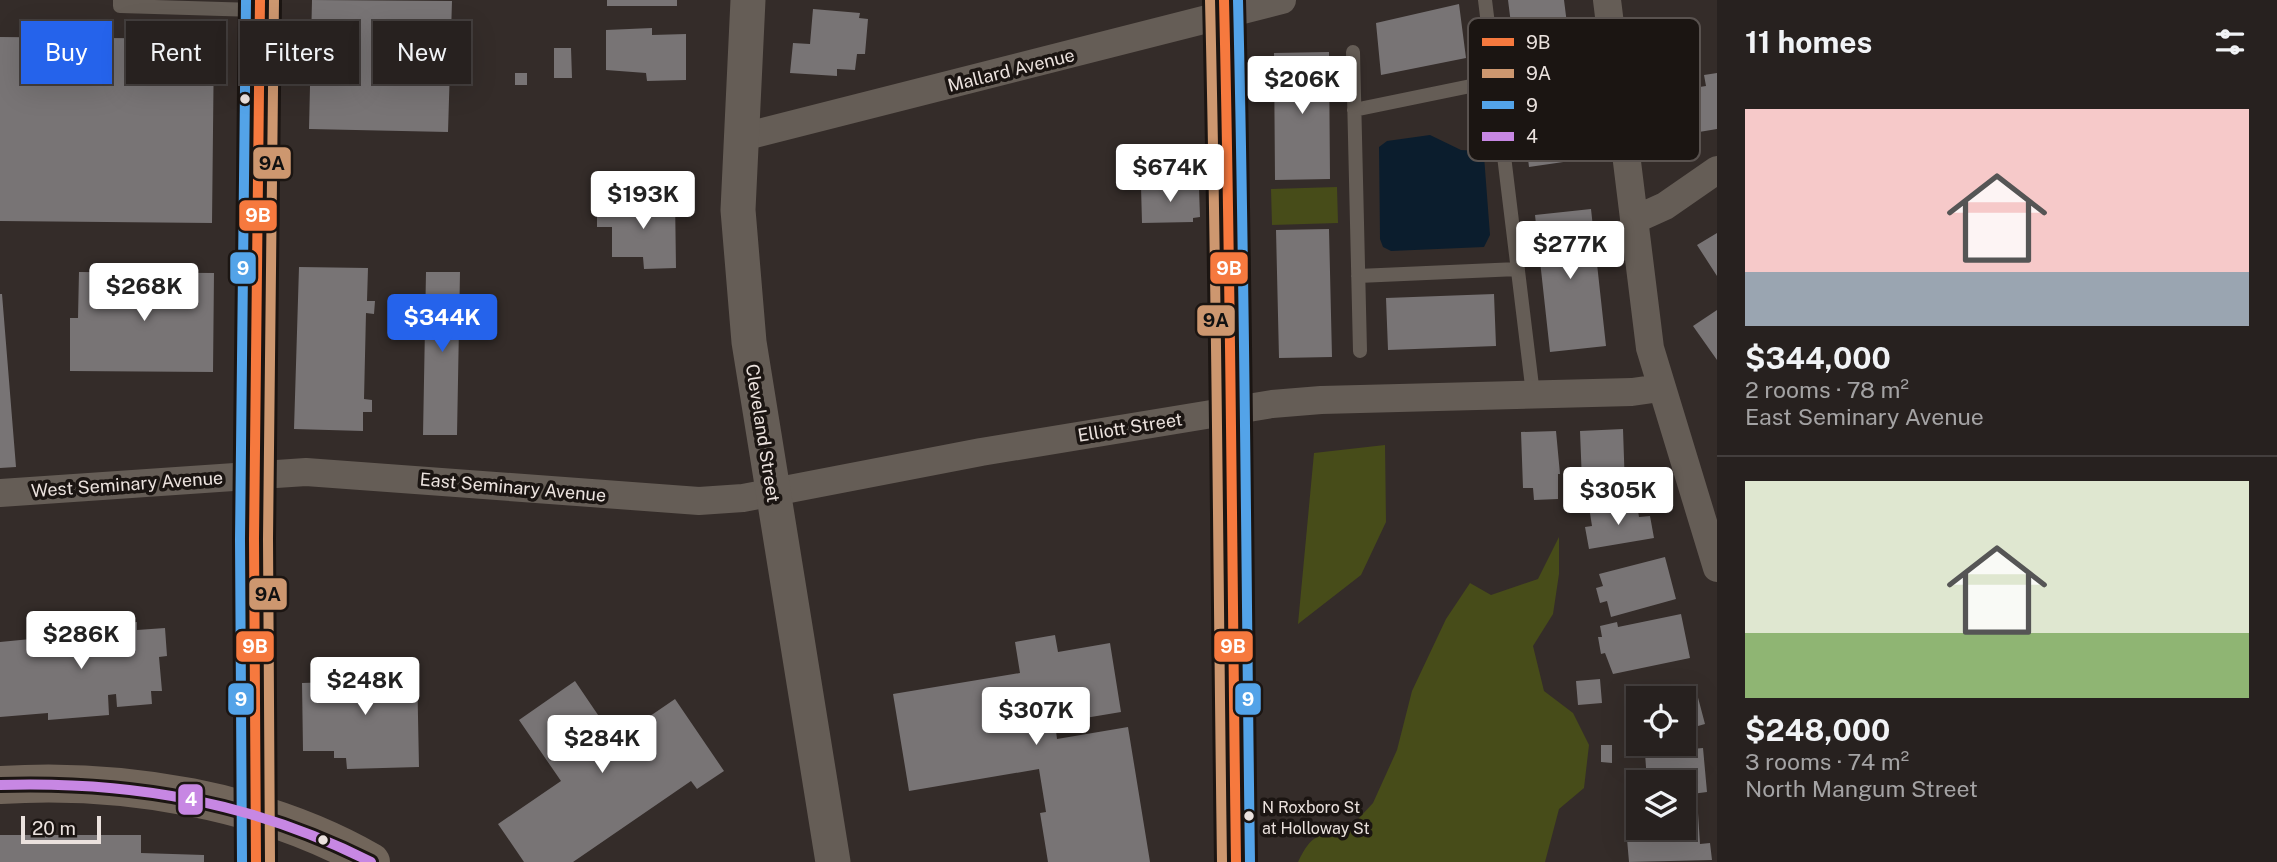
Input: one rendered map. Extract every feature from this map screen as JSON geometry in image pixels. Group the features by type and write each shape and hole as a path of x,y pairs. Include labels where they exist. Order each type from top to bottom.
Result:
{"main road":[{"path":"256,862 253,476 260,5"},
{"path":"1224,8 1232,346 1229,412 1236,862"},
{"path":"0,785 72,783 153,791 223,804 323,839 371,862"}],"street":[{"name":"Cleveland Street","path":"748,0 739,138 738,210 749,342 833,862"},
{"name":"Mallard Avenue","path":"739,138 1224,8 1282,0"},
{"path":"1607,0 1609,18"},
{"path":"1627,161 1650,348 1717,568"},
{"path":"1634,220 1665,206 1717,170"},
{"name":"Elliott Street","path":"772,492 981,452 1321,400 1660,388"},
{"name":"East Seminary Avenue","path":"253,476 306,472 353,474 677,502 743,498 772,492"},
{"name":"West Seminary Avenue","path":"0,492 253,476"}],"lane":[{"path":"120,0 120,6 260,5"},
{"path":"1485,0 1487,18"},
{"path":"1353,52 1360,351"},
{"path":"1354,110 1468,87"},
{"path":"1505,161 1533,394"},
{"path":"1358,276 1518,270"}],"green space":[{"path":"1337,187 1338,223 1272,225 1271,189"},
{"path":"1385,445 1386,522 1361,575 1298,624 1314,453"},
{"path":"1559,537 1559,574 1553,614 1533,646 1544,691 1573,713 1589,745 1584,788 1559,809 1545,862 1298,862 1311,841 1321,835 1346,832 1373,803 1397,750 1412,691 1446,619 1470,583 1491,595 1538,579"}],"water":[{"path":"1430,135 1461,150 1468,150 1468,161 1484,161 1490,235 1484,247 1391,251 1383,247 1380,239 1379,147 1387,141"}],"building":[{"path":"312,0 452,1 451,21 373,21 373,84 449,84 448,132 309,129 310,84 359,84 359,21 312,21"},
{"path":"607,0 677,0 677,6 607,6"},
{"path":"1508,0 1564,0 1566,18 1510,18"},
{"path":"1459,4 1466,58 1381,75 1376,23"},
{"path":"813,9 860,13 859,18 868,19 865,54 857,54 855,70 837,69 837,76 790,73 793,43 810,44"},
{"path":"652,28 652,35 686,34 686,80 647,81 646,73 606,70 606,30"},
{"path":"0,37 21,37 21,84 112,84 112,38 126,38 126,84 214,84 212,223 0,221"},
{"path":"554,48 571,48 572,78 554,78"},
{"path":"1329,52 1330,179 1275,180 1274,53"},
{"path":"515,73 527,73 527,85 515,85"},
{"path":"1717,73 1717,129 1700,132 1700,87 1706,86 1704,75"},
{"path":"1528,161 1570,161 1529,167"},
{"path":"1190,184 1191,188 1199,188 1200,217 1193,218 1193,222 1142,223 1141,186"},
{"path":"643,197 675,197 676,268 644,269 643,257 612,257 612,227 597,227 597,207 643,206"},
{"path":"1591,209 1606,346 1550,352 1535,215"},
{"path":"1329,229 1332,357 1279,358 1276,230"},
{"path":"1717,233 1717,276 1697,245"},
{"path":"299,267 368,268 367,301 375,301 374,314 366,313 364,399 372,400 372,412 363,412 363,431 294,429"},
{"path":"79,272 214,273 213,372 70,371 70,318 78,318"},
{"path":"426,272 460,272 457,435 423,435"},
{"path":"0,294 16,467 0,468"},
{"path":"1494,294 1496,346 1388,350 1386,298"},
{"path":"1717,310 1717,360 1693,326"},
{"path":"1623,429 1625,488 1585,489 1585,482 1582,482 1580,431"},
{"path":"1556,431 1560,474 1558,499 1534,500 1533,488 1523,488 1521,432"},
{"path":"1637,505 1639,517 1650,516 1654,538 1589,549 1585,527 1592,526 1590,513"},
{"path":"1665,557 1676,599 1611,617 1607,601 1600,603 1596,588 1603,586 1599,574"},
{"path":"1681,614 1690,658 1613,674 1605,653 1601,654 1598,637 1602,637 1600,626 1617,622 1618,627"},
{"path":"137,622 137,630 165,628 167,656 159,657 162,691 151,691 152,704 117,707 116,694 108,695 109,715 48,720 48,713 0,717 0,642 41,638 40,631"},
{"path":"1055,635 1058,652 1110,643 1121,712 1055,723 1057,739 1128,727 1150,862 1048,862 1040,813 1046,812 1039,769 909,791 893,694 1020,673 1015,642"},
{"path":"417,666 419,767 347,769 346,758 334,758 334,751 303,751 302,683 333,682 333,672 345,671 345,667"},
{"path":"1600,679 1602,703 1578,705 1576,681"},
{"path":"575,681 615,740 675,699 724,771 697,789 691,781 573,862 524,862 498,824 561,781 519,720"},
{"path":"1696,690 1705,724 1696,727"},
{"path":"1601,745 1612,745 1612,763 1601,762"},
{"path":"1703,748 1707,792 1696,793 1696,770 1646,770 1645,756 1696,756 1696,749"},
{"path":"1696,813 1700,844 1710,843 1712,860 1629,862 1627,840 1696,840"},
{"path":"0,835 141,835 141,853 204,855 204,862 0,862"}],"transit line":[{"name":"9","path":"242,862 240,539 246,0"},
{"name":"9B","path":"256,862 254,539 260,0"},
{"name":"9A","path":"270,862 268,539 274,0"},
{"name":"9A","path":"1210,0 1222,862"},
{"name":"9B","path":"1224,0 1236,862"},
{"name":"9","path":"1238,0 1250,862"},
{"name":"4","path":"0,785 97,787 190,800 282,824 371,862"}],"place":[{"name":"N Roxboro St at Holloway St","path":"1249,816"}]}
